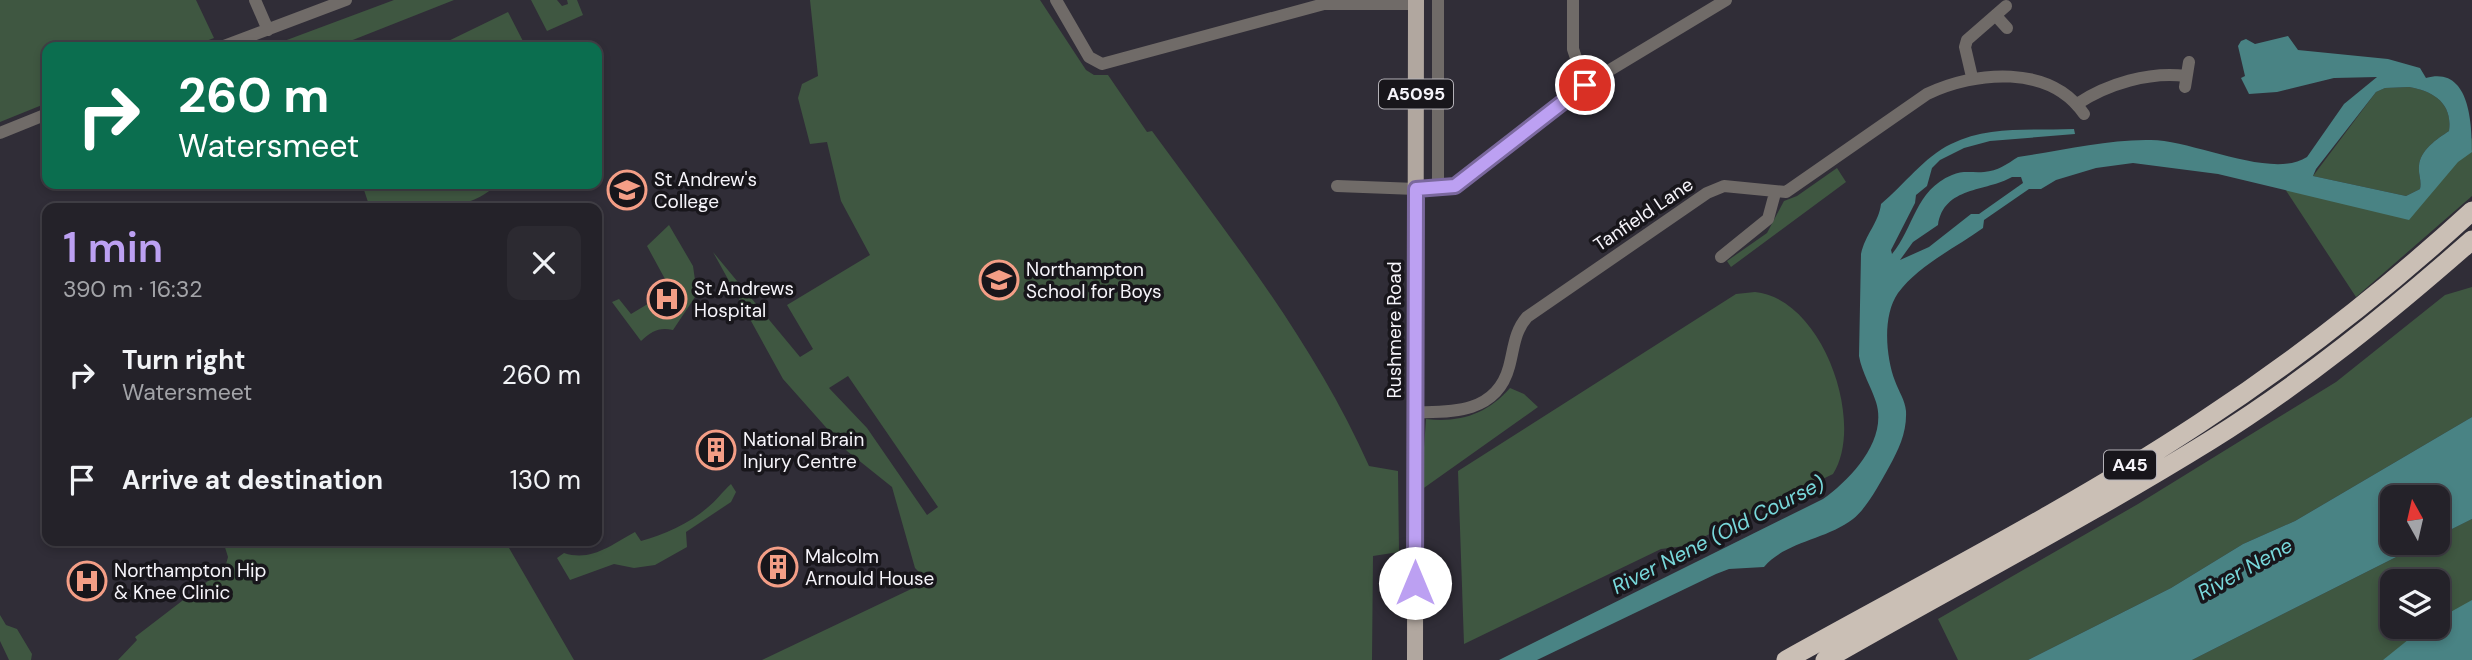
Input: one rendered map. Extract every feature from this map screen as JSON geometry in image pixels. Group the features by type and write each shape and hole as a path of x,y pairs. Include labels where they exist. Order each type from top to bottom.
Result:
{"highway":[{"name":"A45","path":"1786,660 2054,511 2200,423 2353,313 2472,211"},
{"name":"A45","path":"1825,660 2061,528 2213,438 2356,336 2470,243"}],"main road":[{"name":"Rushmere Road","path":"1415,660 1416,2"}],"street":[{"path":"255,0 268,30"},
{"path":"235,42 346,0"},
{"path":"1056,0 1089,57 1102,64 1324,5 1416,2"},
{"path":"1438,0 1438,188"},
{"path":"1573,0 1573,49 1585,85"},
{"path":"1337,186 1416,189 1438,188 1461,182 1585,85 1726,0"},
{"path":"1972,77 1965,47 1967,40 1997,17 2006,6"},
{"path":"1997,17 2007,29"},
{"name":"Tanfield Lane","path":"1415,412 1463,411 1493,396 1505,380 1518,328 1527,317 1707,193 1724,187 1775,193 1798,186 1927,94 1972,77 2019,77 2044,85 2081,109 2104,88 2166,73 2185,81 2189,62"},
{"path":"0,133 42,116"},
{"path":"1721,257 1734,241 1768,219 1775,193"}],"shaded area":[{"path":"0,0 196,0 214,38 203,42 42,42 42,105 0,122"},
{"path":"394,0 454,0 348,42 281,42"},
{"path":"531,0 557,0 562,6 568,4 567,0 577,0 583,15 547,31"},
{"path":"810,0 1040,0 1086,70 1094,75 1108,75 1147,132 1152,131 1270,293 1323,377 1369,466 1398,471 1399,552 1373,556 1372,660 762,660 928,581 915,568 892,487 847,451 783,379 713,252 800,357 813,349 787,305 870,255 841,201 827,142 810,144 798,98 802,84 818,76","holes":["848,376 938,507 927,515 867,428 829,388"]},
{"path":"508,12 523,42 446,42"},
{"path":"2409,87 2433,95 2439,100 2448,113 2449,121 2449,131 2422,155 2419,169 2420,189 2406,196 2313,176 2376,92 2385,88"},
{"path":"2472,138 2472,196 2356,297 2285,189 2289,179 2402,208"},
{"path":"1837,168 1846,182 1731,267 1727,261 1767,233 1784,201 1797,196"},
{"path":"364,189 490,189 464,203 368,203"},
{"path":"669,225 693,266 697,294 673,330 656,331 641,341 612,302 619,299 631,314 671,290 647,246"},
{"path":"2472,287 2472,417 2295,521 2243,544 2171,588 2028,660 1958,660 1938,619 2138,504 2336,382 2445,295"},
{"path":"1755,292 1779,299 1800,316 1818,339 1831,366 1840,395 1844,424 1842,451 1833,474 1685,546 1661,549 1464,644 1458,471 1736,294"},
{"path":"1510,388 1524,394 1538,407 1421,490 1426,419 1450,420 1472,415 1492,404"},
{"path":"731,484 736,492 731,502 686,532 687,547 655,565 634,568 614,564 570,580 557,558 564,553 592,554 635,532 641,541 667,532 700,513"},
{"path":"2472,519 2472,660 2192,660 2400,555 2450,555 2450,530"},
{"path":"225,546 508,546 574,660 118,660 137,640 135,637 225,568 228,557"},
{"path":"0,615 6,625 17,629 32,654 31,660 9,660 0,641"}],"water":[{"path":"2288,36 2298,50 2388,59 2420,68 2426,78 2440,76 2451,80 2459,88 2469,112 2472,152 2458,162 2409,220 2218,174 2133,163 2096,168 2056,180 2041,189 2029,189 1984,220 1983,228 1916,274 1893,302 1888,325 1888,349 1892,371 1905,407 1904,433 1882,480 1853,519 1831,532 1783,551 1764,567 1729,569 1716,574 1537,660 1499,660 1823,499 1855,470 1872,444 1878,416 1876,402 1859,356 1861,254 1881,204 1941,150 1966,138 1996,131 2074,129 2075,134 1990,141 1964,148 1940,160 1932,168 1927,186 1916,195 1915,203 1891,250 1892,254 1930,190 1956,173 1994,170 2018,157 2134,140 2168,142 2253,162 2292,163 2307,157 2344,104 2377,77 2334,78 2277,92 2249,94 2241,78 2245,76 2238,46 2246,39 2255,44","holes":["2409,87 2433,95 2439,100 2448,113 2449,121 2449,131 2422,155 2419,169 2420,189 2406,196 2313,176 2376,92 2385,88","2012,177 2021,177 2023,183 1979,214 1971,214 1929,247 1900,260 1913,242 1938,225 1948,203 1968,192"]},
{"name":"River Nene","path":"2472,417 2472,519 2450,530 2450,485 2380,485 2380,555 2400,555 2192,660 2028,660 2171,588 2243,544 2295,521"},
{"path":"2472,600 2472,660 2383,660 2409,639 2450,639 2450,612"}],"place":[{"name":"St Andrew's College","path":"627,190"},
{"name":"Northampton School for Boys","path":"999,280"},
{"name":"St Andrews Hospital","path":"667,299"},
{"name":"National Brain Injury Centre","path":"716,450"},
{"name":"Malcolm Arnould House","path":"778,567"},
{"name":"Northampton Hip & Knee Clinic","path":"87,581"}],"route":[{"path":"1415,583 1416,189 1455,186 1585,85"}],"water label":[{"name":"River Nene (Old Course)","path":"1718,535"}]}
